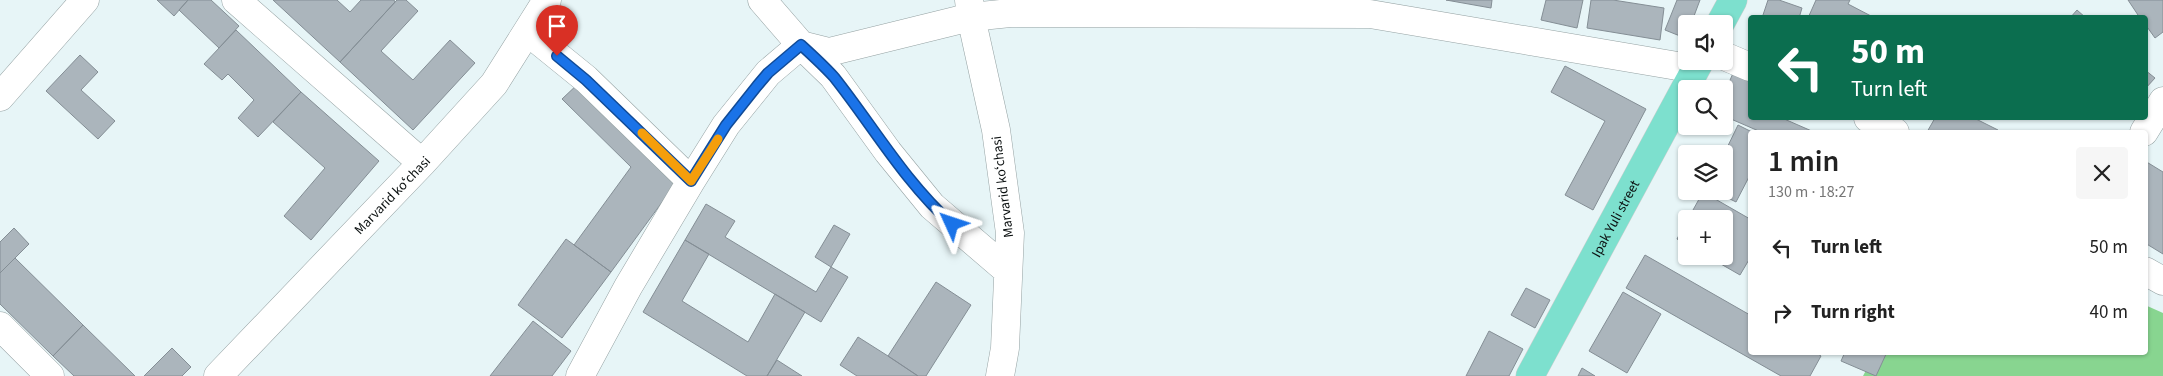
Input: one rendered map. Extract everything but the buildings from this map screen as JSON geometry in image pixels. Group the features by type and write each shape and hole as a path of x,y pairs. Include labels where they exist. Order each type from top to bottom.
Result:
{"main road":[{"path":"1725,15 1733,0"},
{"name":"Ipak Yuli street","path":"1530,376 1695,70"}],"street":[{"path":"0,97 85,0"},
{"path":"236,0 422,163"},
{"name":"Marvarid koʻchasi","path":"218,376 422,163 494,84 547,0"},
{"path":"762,0 801,45 833,76 888,152 932,206 1008,272"},
{"path":"801,45 829,52 970,8 1010,13 1372,7 1678,61"},
{"name":"Marvarid koʻchasi","path":"970,8 996,130 1010,233 1005,348 1000,376"},
{"path":"528,32 586,80 691,181"},
{"path":"580,376 628,287 726,125 768,73 801,45"},
{"path":"1733,60 1748,66"},
{"path":"2145,130 2163,101"},
{"path":"1872,120 1891,130"},
{"path":"2148,273 2163,281"},
{"path":"0,326 50,376"}],"green space":[{"path":"2148,306 2163,313 2163,376 1863,376 1874,355 2148,355"}],"slow traffic":[{"path":"642,133 691,181 718,139"}],"route":[{"path":"557,56 586,80 691,181 726,125 757,86 768,73 801,45 833,76 888,152 932,206 952,224"}]}
